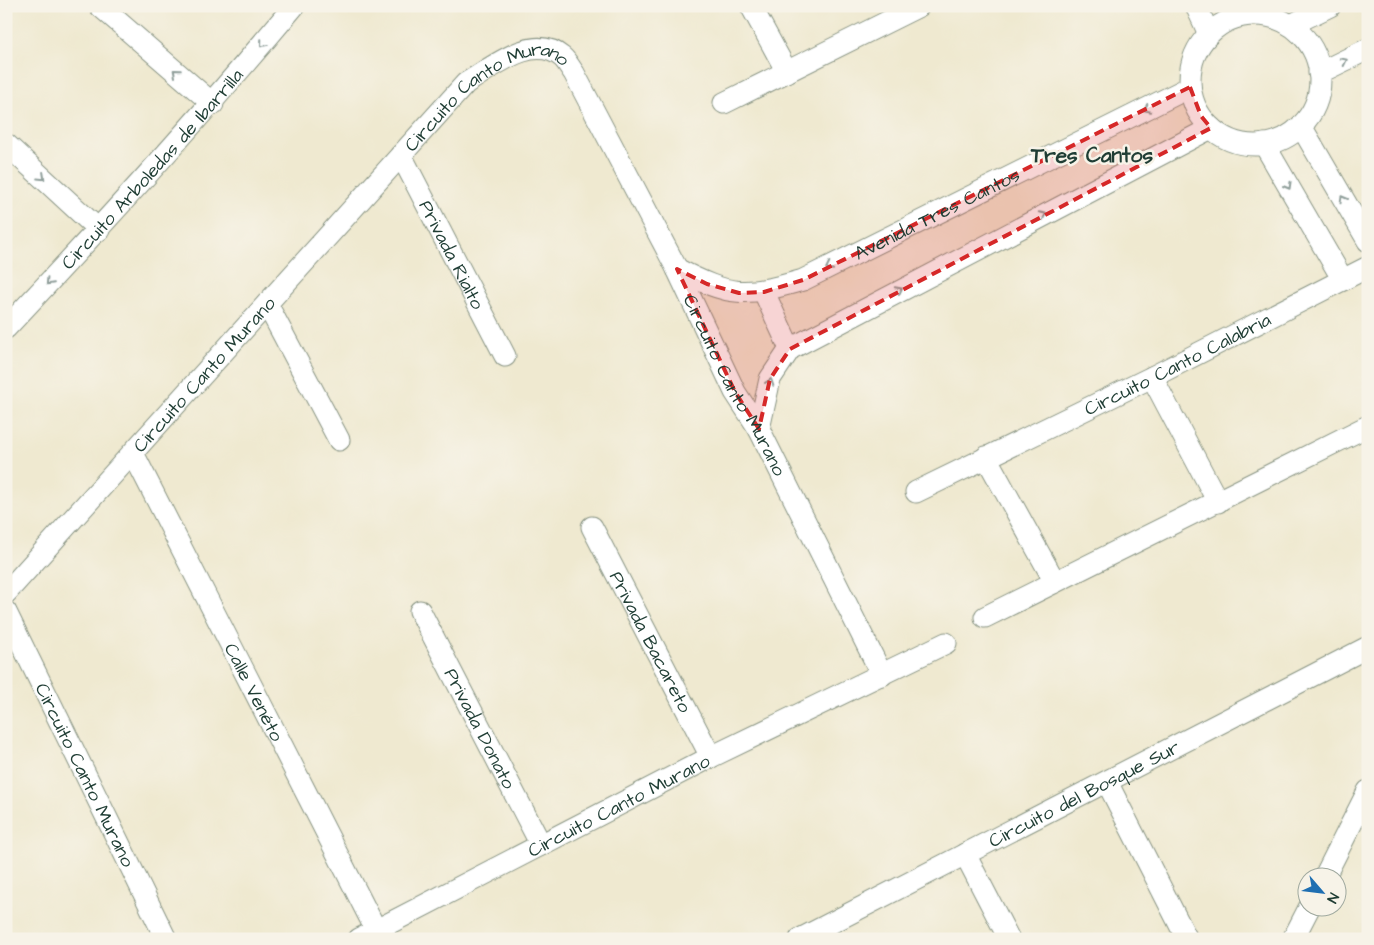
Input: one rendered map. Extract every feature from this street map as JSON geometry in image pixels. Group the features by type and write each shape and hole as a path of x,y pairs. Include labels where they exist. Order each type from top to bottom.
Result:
{"street":[{"path":"100,6 212,104"},
{"name":"Circuito Arboledas de Ibarrilla","path":"6,328 99,230 212,104 294,6"},
{"path":"751,6 788,72"},
{"path":"724,103 920,6"},
{"path":"1196,6 1209,34"},
{"path":"1291,25 1330,6"},
{"path":"1237,11 1275,18 1291,25 1305,38 1315,54 1320,73 1318,92 1312,110 1301,126 1290,134 1264,144 1245,144 1226,138 1211,128 1201,116 1194,102 1190,87 1191,69 1196,51 1209,34 1237,11"},
{"name":"Circuito Canto Murano","path":"6,593 466,83 515,54 534,47 547,49 562,57 574,73 677,269 735,392 759,429 882,675"},
{"path":"1320,73 1368,49"},
{"name":"Avenida Tres Cantos","path":"677,269 707,284 739,293 764,292 803,280 1190,87"},
{"path":"1301,126 1368,241"},
{"path":"759,429 770,379 790,348 1211,128"},
{"path":"6,144 99,230"},
{"path":"1264,144 1343,280"},
{"name":"Privada Rialto","path":"401,155 505,356"},
{"name":"Circuito Canto Calabria","path":"916,492 1152,377 1368,268"},
{"path":"764,292 790,348"},
{"path":"267,304 339,440"},
{"path":"1152,377 1218,502"},
{"path":"985,617 1368,426"},
{"name":"Calle Venéto","path":"133,453 367,935"},
{"path":"986,457 1055,582"},
{"name":"Privada Bacareto","path":"592,527 711,757"},
{"name":"Privada Donato","path":"420,611 541,846"},
{"name":"Circuito Canto Murano","path":"6,612 166,939"},
{"name":"Circuito Canto Murano","path":"367,935 711,757 946,643"},
{"name":"Circuito del Bosque Sur","path":"800,939 825,933 965,854 1368,647"},
{"path":"1108,782 1187,939"},
{"path":"1329,868 1368,791"},
{"path":"965,854 1009,939"},
{"path":"1293,939 1304,918"}],"highlighted area":[{"path":"1190,87 1201,116 1211,128 790,349 770,379 759,429 735,392 677,269 707,284 739,293 764,292 803,280"}],"district":[{"name":"Tres Cantos","path":"1092,155"}]}
